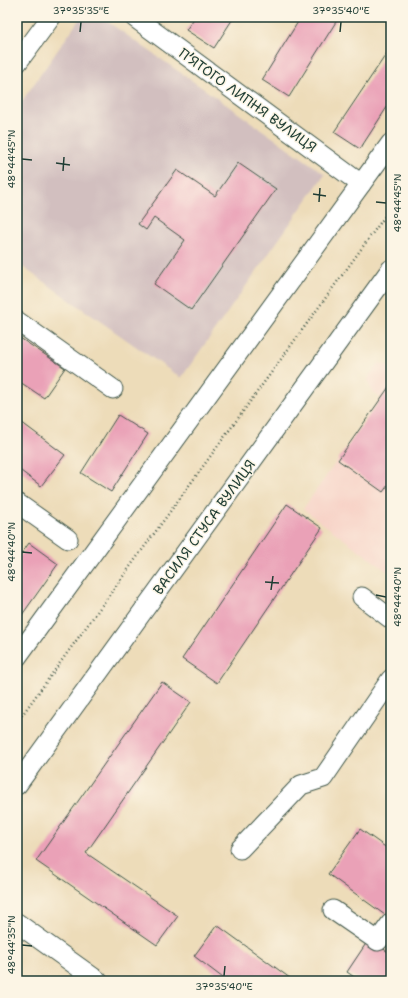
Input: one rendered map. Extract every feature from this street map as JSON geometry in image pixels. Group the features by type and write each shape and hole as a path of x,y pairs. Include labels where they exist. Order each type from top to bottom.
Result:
{"street":[{"path":"17,63 51,17"},
{"name":"П’ЯТОГО ЛИПНЯ ВУЛИЦЯ","path":"134,17 361,184"},
{"path":"17,657 391,143"},
{"name":"ВАСИЛЯ СТУСА ВУЛИЦЯ","path":"17,785 391,269"},
{"path":"17,321 113,389"},
{"path":"17,503 68,539"},
{"path":"362,597 391,619"},
{"path":"240,849 301,785 323,778 391,679"},
{"path":"333,910 378,941 391,923"},
{"path":"17,923 98,981"}],"path":[{"path":"17,722 391,208"}],"shaded area":[{"path":"81,17 101,17 325,174 181,378 17,263 17,108"},
{"path":"379,363 391,367 391,574 303,509 381,398 372,391 368,382 369,376"}],"building":[{"path":"195,17 234,17 214,48 186,30"},
{"path":"301,17 339,17 289,97 262,80"},
{"path":"389,50 391,52 391,101 360,149 334,132"},
{"path":"238,163 276,189 191,310 154,284 185,240 154,218 146,230 138,224 177,170 215,196"},
{"path":"17,336 65,368 44,398 17,380"},
{"path":"391,384 391,437 388,442 391,444 391,481 383,492 338,460"},
{"path":"118,415 148,434 111,492 81,473"},
{"path":"17,419 65,455 41,486 17,468"},
{"path":"287,504 322,528 217,683 182,659"},
{"path":"29,543 58,564 17,622 17,560"},
{"path":"162,682 191,702 86,853 178,916 157,945 36,861"},
{"path":"360,829 391,851 391,907 385,915 328,874"},
{"path":"217,925 294,981 227,981 194,956"},
{"path":"369,939 391,954 391,981 360,981 347,972"}]}
